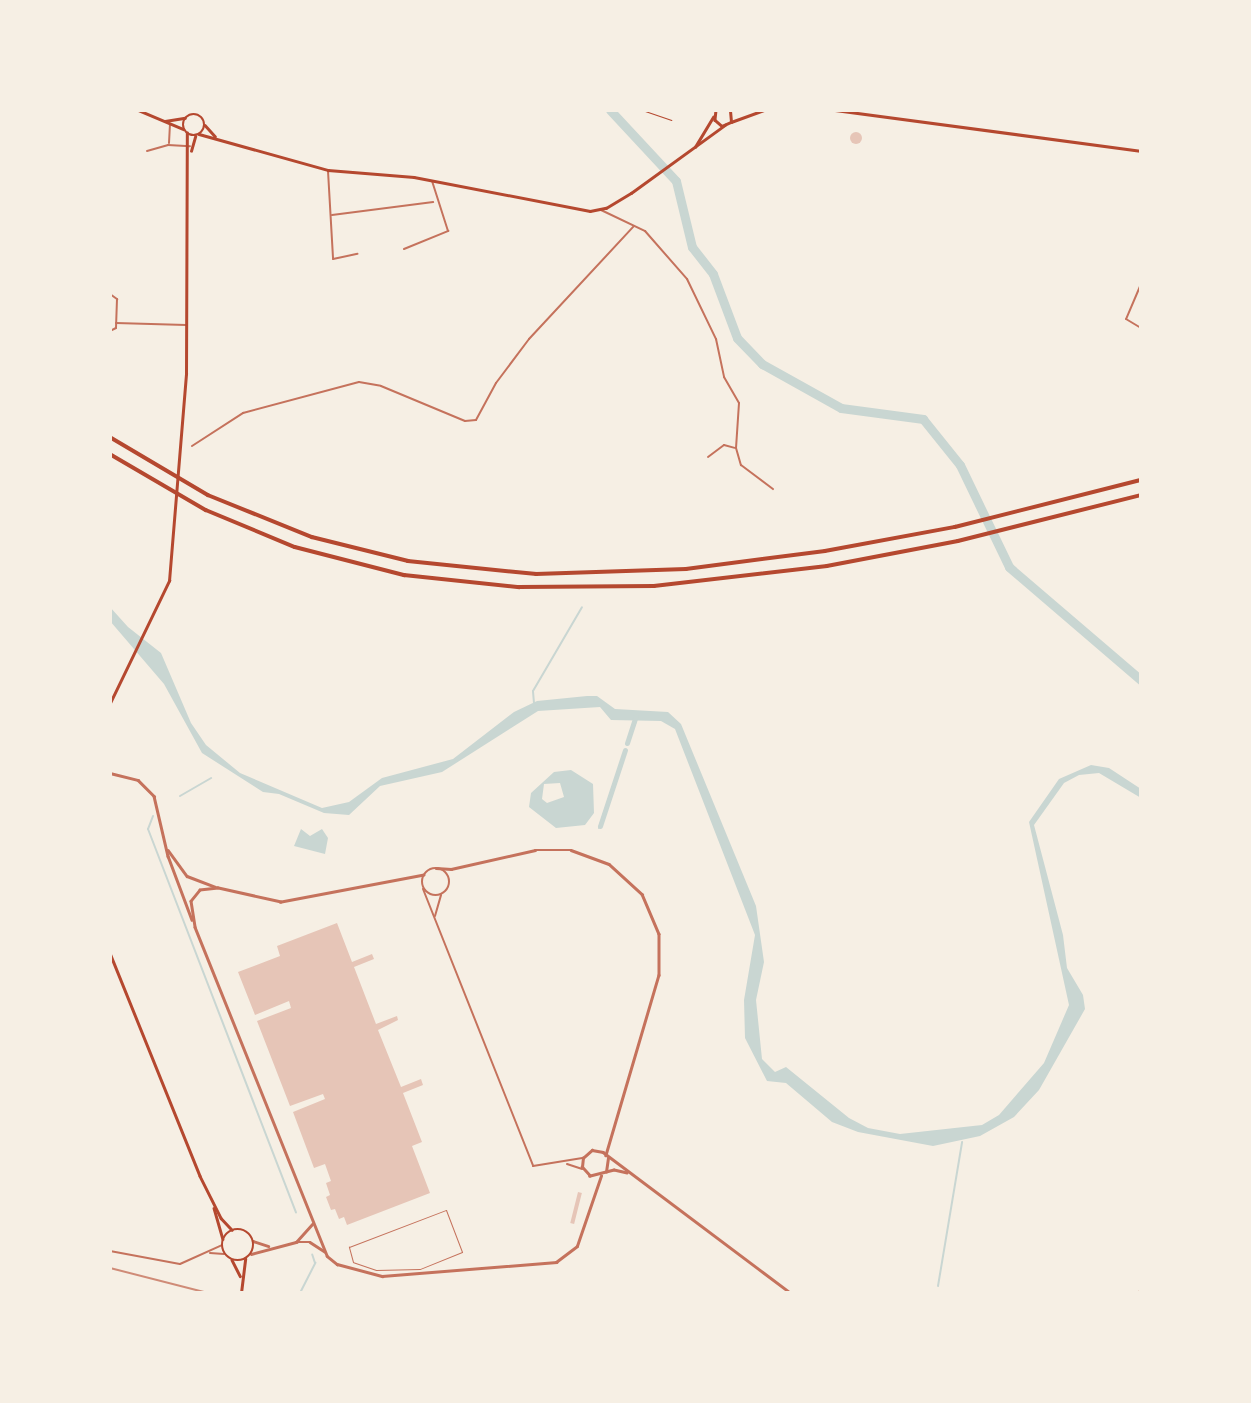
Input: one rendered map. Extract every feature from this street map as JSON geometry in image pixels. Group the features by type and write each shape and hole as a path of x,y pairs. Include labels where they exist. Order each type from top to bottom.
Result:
{"highway":[{"path":"110,437 238,509 376,554 503,572 620,573 755,561 954,527 1141,480"},
{"path":"110,454 246,529 374,569 496,586 636,587 757,576 958,541 1141,495"}],"main road":[{"path":"110,703 159,608 172,557 187,325 190,146 184,129 138,110"},
{"path":"730,110 731,122"},
{"path":"187,133 217,138 328,170 432,180 600,209 631,193 725,125 764,110"},
{"path":"835,110 1141,151"},
{"path":"716,111 716,123 725,125"},
{"path":"694,149 716,111"},
{"path":"164,121 195,112 217,138"},
{"path":"184,129 188,114"},
{"path":"190,157 197,135 205,125"},
{"path":"110,953 212,1203 223,1239 224,1254 232,1260 241,1279"},
{"path":"212,1203 232,1230 247,1233 253,1241 251,1254 245,1259 232,1260"},
{"path":"223,1239 232,1230"},
{"path":"241,1293 245,1259"}],"street":[{"path":"169,145 170,123"},
{"path":"147,151 169,145 190,146"},
{"path":"328,170 334,260 357,254"},
{"path":"404,249 447,231 432,180"},
{"path":"331,215 433,202"},
{"path":"600,209 645,231 671,258 704,313 720,352 724,377 740,408 736,448 747,473 773,489"},
{"path":"192,446 243,413 359,382 381,386 465,421 476,420 496,383 529,339 634,226"},
{"path":"1141,284 1126,319 1141,328"},
{"path":"110,294 117,297 116,323 110,331"},
{"path":"116,323 187,325"},
{"path":"708,457 724,445 736,448"},
{"path":"110,774 138,780 151,792 165,844 195,927 324,1251"},
{"path":"165,844 183,874 218,888 281,902 424,875 436,868 451,869 535,850 572,850 609,864 642,894 659,934 659,975 607,1157 606,1172"},
{"path":"435,920 441,895 450,881 445,871 436,868"},
{"path":"424,875 423,888 533,1166 566,1164 596,1150 791,1293"},
{"path":"195,927 193,897 200,890 218,888"},
{"path":"423,888 441,895"},
{"path":"583,1158 583,1170"},
{"path":"566,1164 583,1170 592,1177 606,1172 627,1173"},
{"path":"251,1254 271,1247 310,1242 337,1264 374,1276 556,1262 577,1246 601,1176"},
{"path":"296,1242 312,1223"},
{"path":"253,1241 271,1247"},
{"path":"110,1251 180,1264 222,1245"},
{"path":"208,1253 224,1254"}],"lane":[{"path":"446,1210 454,1228 462,1252 420,1269 376,1270 353,1262 348,1249 446,1210"}],"path":[{"path":"642,110 671,120"}],"shaded area":[{"path":"110,607 128,627 161,653 191,723 206,745 240,773 322,808 349,802 382,778 453,759 514,712 537,701 597,696 615,709 668,712 681,724 756,906 764,962 756,1000 762,1059 775,1072 786,1067 849,1118 868,1128 900,1134 982,1125 999,1115 1044,1063 1069,1005 1029,822 1059,779 1091,765 1109,768 1141,789 1141,798 1099,773 1079,775 1064,783 1034,825 1063,935 1067,968 1083,995 1085,1009 1039,1090 1014,1117 980,1136 933,1146 858,1132 832,1122 786,1083 767,1081 745,1038 744,1000 755,935 675,729 661,721 611,720 600,707 538,711 442,772 380,786 349,815 324,813 279,794 263,792 202,753 164,684 110,621"},
{"path":"571,770 593,784 594,813 585,825 556,828 529,807 531,793 554,772","holes":["560,783 564,797 547,803 542,799 544,784"]},
{"path":"301,829 310,836 322,829 328,838 325,854 294,846"}],"building":[{"path":"856,132 862,138 856,144 850,138"},
{"path":"337,923 352,962 372,954 374,959 354,967 376,1024 397,1016 398,1020 378,1030 401,1087 421,1079 423,1085 403,1093 422,1142 412,1146 430,1193 347,1225 344,1217 339,1219 335,1209 331,1210 326,1197 330,1195 326,1183 331,1181 325,1164 314,1168 293,1112 325,1099 323,1094 290,1106 257,1021 291,1008 289,1001 255,1015 238,972 280,956 277,946"},
{"path":"578,1192 582,1193 574,1224 570,1223"}],"waterway":[{"path":"610,110 676,181 692,247 713,274 737,338 762,364 841,408 923,419 960,465 1009,567 1141,680"},
{"path":"534,703 533,691 582,607"},
{"path":"627,743 636,716"},
{"path":"628,743 636,721"},
{"path":"599,828 626,749"},
{"path":"600,826 625,750"},
{"path":"180,796 211,778"},
{"path":"153,816 148,829 296,1212"},
{"path":"938,1286 962,1142"},
{"path":"300,1293 315,1263 312,1254"}],"railway":[{"path":"110,1268 208,1293"}]}
